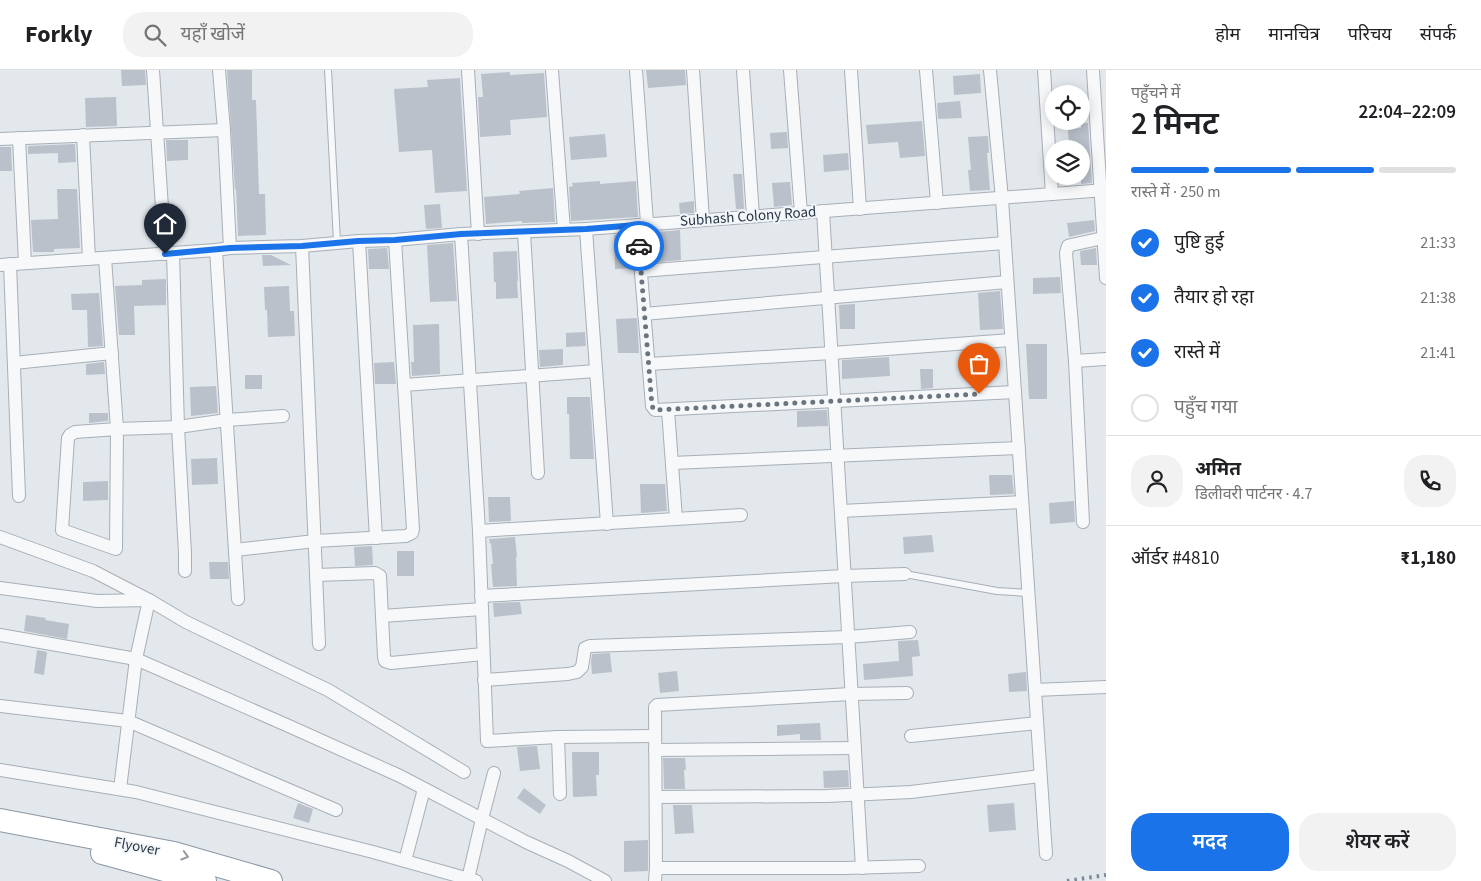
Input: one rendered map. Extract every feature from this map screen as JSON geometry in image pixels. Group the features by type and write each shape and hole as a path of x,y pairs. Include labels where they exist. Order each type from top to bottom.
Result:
{"highway":[{"name":"Flyover","path":"0,820 174,853 271,881"},
{"name":"Flyover","path":"0,831 100,852 205,881"}],"street":[{"path":"153,70 169,254 185,571"},
{"path":"219,70 230,248"},
{"path":"468,70 478,234"},
{"path":"552,70 564,230"},
{"path":"636,70 642,224 641,271 653,409 658,411 1015,392"},
{"path":"693,70 703,220"},
{"path":"743,70 753,216"},
{"path":"790,70 801,213"},
{"path":"851,70 860,209"},
{"path":"926,70 937,203"},
{"path":"990,70 1002,199 1046,854"},
{"path":"1044,70 1052,194"},
{"path":"1092,70 1103,191 1103,238 1106,278"},
{"path":"0,139 224,130"},
{"path":"83,135 89,259"},
{"path":"19,138 25,263"},
{"name":"Subhash Colony Road","path":"5,265 230,248 302,246 461,234 586,229 1103,191"},
{"path":"823,211 862,868"},
{"path":"586,229 607,524"},
{"path":"524,232 538,473"},
{"path":"461,234 479,531 487,741 558,737 655,736"},
{"path":"1083,522 1075,361 1066,249 1071,245 1103,238"},
{"path":"235,550 315,541 406,536 412,533 395,240"},
{"path":"358,241 376,538"},
{"path":"641,271 1005,243"},
{"path":"302,246 319,644"},
{"path":"216,250 238,598"},
{"path":"105,258 117,429 116,549 62,530 68,438 70,434 117,429 178,427 227,420 283,416"},
{"path":"5,265 14,363 19,496"},
{"path":"644,314 1007,282"},
{"path":"649,364 1011,340"},
{"path":"14,363 112,353"},
{"path":"1075,361 1106,359"},
{"path":"404,385 596,371"},
{"path":"668,410 676,519"},
{"path":"672,463 1018,448"},
{"path":"841,511 1022,502"},
{"path":"479,531 741,515"},
{"path":"0,537 93,571 186,622 328,690 464,772"},
{"path":"316,575 378,574 382,580 384,657 385,661 389,663 484,654"},
{"path":"382,616 482,603 844,576 905,574"},
{"path":"0,588 97,600 149,600"},
{"path":"120,790 136,659 149,600"},
{"path":"484,680 577,672 582,668 585,648 590,646 848,637 910,632"},
{"path":"0,635 136,659 400,776 605,881"},
{"path":"1035,690 1106,686"},
{"path":"655,881 655,707 659,704 907,693"},
{"path":"0,706 128,721 336,810"},
{"path":"911,736 1037,723"},
{"path":"558,737 560,794"},
{"path":"655,750 855,748"},
{"path":"0,770 164,799 472,880 482,818 494,773"},
{"path":"656,797 857,795 911,792 1040,776"},
{"path":"405,861 424,789"},
{"path":"656,868 862,868 919,866"}],"lane":[{"path":"328,70 337,242"},
{"path":"905,574 997,591 1028,592"}],"building":[{"path":"121,70 145,70 146,85 122,86"},
{"path":"227,70 252,70 252,100 256,100 259,194 265,194 266,235 238,236"},
{"path":"646,70 685,70 686,85 648,88"},
{"path":"510,72 510,75 544,73 547,117 510,120 511,135 480,137 478,97 483,97 481,74"},
{"path":"980,74 981,93 954,95 953,76"},
{"path":"460,78 467,191 435,193 432,150 399,152 394,89 428,87 427,80"},
{"path":"116,97 117,126 86,127 85,98"},
{"path":"960,101 962,118 938,119 937,103"},
{"path":"922,121 925,156 900,158 898,142 868,144 866,125"},
{"path":"1068,130 1088,130 1089,140 1069,140"},
{"path":"787,132 788,148 771,149 770,133"},
{"path":"605,134 607,157 571,160 569,137"},
{"path":"988,136 989,153 987,153 990,190 970,191 968,170 971,170 968,137"},
{"path":"166,140 188,140 188,160 167,161"},
{"path":"75,144 76,162 58,163 58,153 28,154 28,146"},
{"path":"0,147 11,147 12,171 0,171"},
{"path":"848,153 849,170 824,172 823,155"},
{"path":"1090,153 1092,183 1090,183"},
{"path":"733,174 742,174 744,209 736,209"},
{"path":"600,181 600,184 636,181 638,217 571,221 569,187 573,186 572,183"},
{"path":"790,182 792,205 774,207 772,183"},
{"path":"553,188 555,222 522,223 522,221 486,224 484,197 520,194 519,191"},
{"path":"57,189 77,189 80,248 54,249 54,252 33,252 31,220 58,219"},
{"path":"694,201 694,213 680,214 679,203"},
{"path":"440,204 442,228 426,229 424,205"},
{"path":"1094,220 1095,231 1069,237 1067,223"},
{"path":"680,230 681,260 658,262 657,232"},
{"path":"630,234 632,268 615,269 614,235"},
{"path":"453,243 457,301 430,302 427,245"},
{"path":"387,248 389,269 369,269 368,249"},
{"path":"1096,248 1097,265 1081,265 1080,251"},
{"path":"517,251 518,298 496,299 493,252"},
{"path":"262,255 271,255 291,265 263,266"},
{"path":"1060,277 1061,293 1033,294 1033,278"},
{"path":"166,279 166,305 134,306 135,335 119,335 115,286 142,285 142,280"},
{"path":"289,286 290,311 294,311 295,336 268,337 264,287"},
{"path":"1000,291 1003,329 980,330 978,293"},
{"path":"99,293 103,346 88,347 87,310 72,310 71,294"},
{"path":"855,304 855,329 840,329 839,305"},
{"path":"637,318 639,353 618,353 616,319"},
{"path":"439,324 440,374 412,376 411,362 414,362 413,325"},
{"path":"585,332 586,346 566,347 566,333"},
{"path":"1026,344 1047,344 1047,399 1029,399"},
{"path":"563,349 563,365 540,367 539,350"},
{"path":"889,357 890,376 842,379 842,360"},
{"path":"104,362 105,374 86,375 86,364"},
{"path":"394,362 396,384 375,384 374,363"},
{"path":"920,369 933,369 933,388 921,389"},
{"path":"245,375 262,375 262,389 245,389"},
{"path":"216,386 218,413 191,416 190,387"},
{"path":"567,397 590,397 594,459 570,459"},
{"path":"827,410 828,426 797,427 797,411"},
{"path":"89,413 108,413 108,421 89,423"},
{"path":"217,458 218,484 192,485 191,459"},
{"path":"989,475 1012,475 1014,494 990,495"},
{"path":"108,481 108,500 83,501 83,482"},
{"path":"640,484 665,484 667,511 641,513"},
{"path":"488,497 510,497 511,521 489,522"},
{"path":"1074,501 1075,522 1050,524 1049,503"},
{"path":"932,535 934,552 904,554 903,537"},
{"path":"515,537 517,586 493,587 491,564 493,564 489,539"},
{"path":"372,546 373,565 355,566 354,547"},
{"path":"397,551 414,551 414,576 397,576"},
{"path":"209,562 228,562 229,579 210,579"},
{"path":"520,602 522,614 494,617 493,603"},
{"path":"26,615 69,624 67,639 24,631"},
{"path":"918,640 920,656 912,657 913,676 864,680 863,664 899,661 898,641"},
{"path":"37,650 47,652 44,675 34,673"},
{"path":"610,653 612,672 592,674 592,654"},
{"path":"677,671 679,691 660,693 658,673"},
{"path":"1026,672 1027,691 1009,692 1008,674"},
{"path":"820,723 821,740 800,740 800,734 777,736 777,725"},
{"path":"537,746 540,769 520,771 517,747"},
{"path":"572,752 599,752 599,775 596,775 597,796 573,797"},
{"path":"663,758 685,758 685,789 664,789"},
{"path":"848,770 849,787 824,788 823,771"},
{"path":"524,788 546,805 540,814 517,798"},
{"path":"298,803 313,809 309,823 293,818"},
{"path":"1014,803 1016,830 989,832 987,805"},
{"path":"673,805 692,805 694,833 675,834"},
{"path":"648,840 648,871 624,872 624,841"}],"railway":[{"path":"1067,881 1106,875"}],"way so far":[{"path":"639,246 652,406 654,410 979,394"}],"route":[{"path":"165,254 230,248 302,246 461,234 637,225 639,246"}]}
